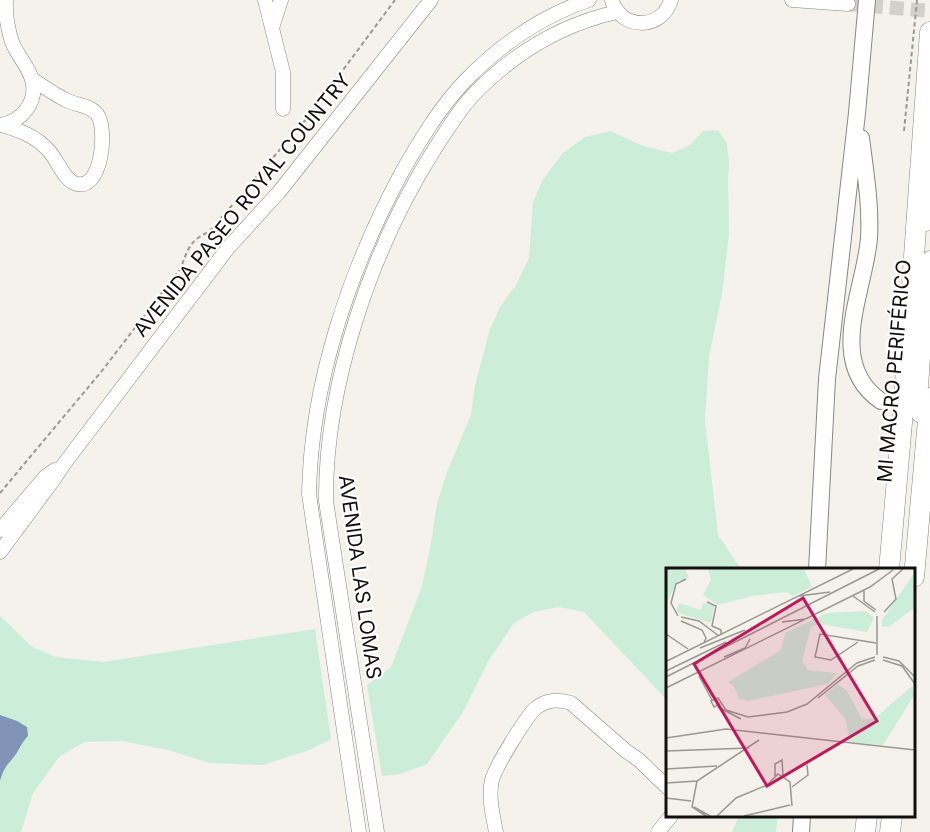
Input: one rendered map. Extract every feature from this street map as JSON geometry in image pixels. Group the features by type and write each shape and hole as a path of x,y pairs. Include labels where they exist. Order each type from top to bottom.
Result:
{"highway":[{"path":"889,568 903,411 930,32"},
{"path":"915,568 930,398"},
{"path":"865,832 867,817"},
{"path":"890,832 892,817"}],"main road":[{"path":"817,568 827,379 857,113 867,0"},
{"path":"857,113 866,177 869,239 855,304 852,348 857,371 867,388 881,401"},
{"path":"801,832 802,817"}],"street":[{"path":"0,125 22,131 49,150 67,178 74,183 88,184 97,174 102,138 98,115 92,109 58,96 32,79 12,40 7,23 6,0"},
{"path":"265,0 283,72 283,109"},
{"path":"272,30 281,0"},
{"name":"AVENIDA PASEO ROYAL COUNTRY","path":"0,552 228,248 286,183 430,0"},
{"name":"AVENIDA LAS LOMAS","path":"359,832 309,494 309,456 331,349 368,242 390,195 435,117 464,82 489,57 525,30 556,13 589,0"},
{"path":"614,6 632,22 650,23 664,13 671,0"},
{"path":"792,0 848,4"},
{"name":"AVENIDA LAS LOMAS","path":"378,832 326,501 326,467 332,417 362,303 403,203 450,126 477,92 534,45 614,6"},
{"path":"0,125 12,123 27,110 31,101 32,79"},
{"name":"MI MACRO PERIFÉRICO","path":"896,568 930,175"},
{"name":"MI MACRO PERIFÉRICO","path":"905,568 930,258"},
{"path":"0,530 45,477 64,464"},
{"path":"496,832 491,791 492,779 527,719 536,708 548,702 560,700 577,707 666,786"},
{"path":"658,832 670,817"},
{"path":"874,832 876,817"},
{"path":"882,832 883,817"}],"path":[{"path":"0,493 101,372 181,268 185,254 196,237 209,232 308,117 395,0"},
{"path":"904,131 917,0"}],"green space":[{"path":"718,130 727,144 729,163 729,234 722,294 709,356 705,421 718,535 740,568 666,568 666,699 584,612 558,607 534,612 514,623 489,660 463,712 427,764 400,774 382,776 367,685 391,667 421,589 437,504 447,472 471,415 475,385 490,329 500,307 516,285 529,258 533,202 543,179 563,153 585,137 610,131 643,146 672,153 690,145 703,131"},
{"path":"0,616 31,646 55,657 103,662 315,629 331,739 309,750 263,765 209,763 168,750 122,741 84,742 59,757 33,793 21,832 0,832"},
{"path":"739,817 778,817 776,832 732,832"}],"water":[{"path":"0,715 27,727 28,736 5,769 0,781"}],"tunnel":[{"path":"848,4 930,11"}]}
